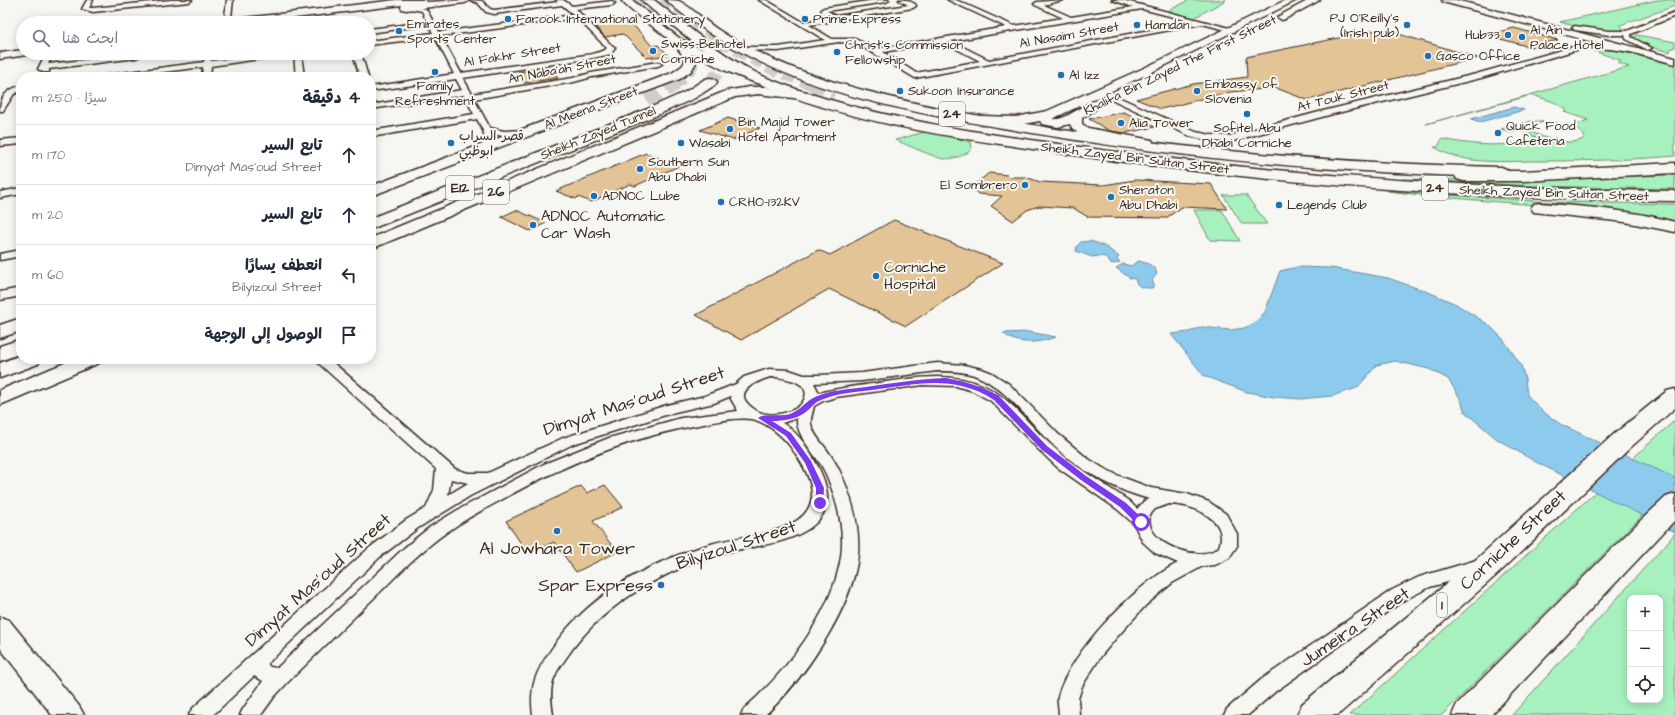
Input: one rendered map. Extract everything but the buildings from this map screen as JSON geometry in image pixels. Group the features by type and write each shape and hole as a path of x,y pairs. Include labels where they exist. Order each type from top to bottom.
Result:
{"highway":[{"path":"648,0 710,49 739,68 764,81"},
{"name":"Sheikh Zayed Tunnel","path":"376,222 650,113 690,95 704,76"},
{"name":"Sheikh Zayed Bin Sultan Street","path":"764,81 802,95 865,113 958,132 1096,154 1323,179 1455,190 1578,195 1675,196"},
{"path":"835,93 900,111 994,130 1087,145 1193,159 1330,171 1429,176 1523,176 1581,172"},
{"name":"Sheikh Zayed Tunnel","path":"376,206 647,101"},
{"path":"1196,166 1371,192 1459,202 1642,218 1675,227"},
{"name":"Sheikh Zayed Bin Sultan Street","path":"1581,172 1675,168"},
{"path":"0,354 16,347"},
{"path":"0,371 18,364"},
{"name":"Corniche Street","path":"1314,715 1490,564 1567,490 1675,396"},
{"path":"1469,715 1675,504"}],"main road":[{"path":"279,16 393,2 436,4 465,0"},
{"name":"Sheikh Zayed Bin Sultan Street","path":"626,0 675,40 728,67 764,81"},
{"name":"Sheikh Zayed Bin Sultan Street","path":"671,0 712,30 742,49 777,64 840,86 898,102 975,119 1169,150 1279,160 1372,167 1486,172 1581,172"},
{"name":"Khalifa Bin Zayed The First Street","path":"975,119 996,121 1044,116 1234,30 1293,0"},
{"name":"Khalifa Bin Zayed The First Street","path":"1169,150 1142,142 1084,131 1076,125 1076,115 1316,0"},
{"path":"1446,0 1564,32 1675,55"},
{"path":"1464,0 1575,28 1646,50 1675,61"},
{"path":"324,16 416,3"},
{"name":"Al Meena Street","path":"376,189 664,81 684,70 691,61 689,55 675,40"},
{"path":"0,51 16,48"},
{"path":"0,51 16,52"},
{"path":"664,81 724,74 729,77 731,83 724,90 685,114"},
{"name":"26","path":"376,242 731,94 744,91 768,90 802,95"},
{"path":"1057,111 1045,118 1046,121 1063,123 1076,115"},
{"path":"620,140 649,141"},
{"path":"0,332 16,326"},
{"path":"0,398 80,364"},
{"path":"0,628 69,715"}],"street":[{"path":"90,0 85,9 93,10 147,2 189,0"},
{"path":"228,16 230,0"},
{"path":"473,0 481,1 488,11 494,12 561,2"},
{"path":"762,0 832,41"},
{"path":"836,19 824,12 824,10 886,0"},
{"path":"802,24 913,6 902,0"},
{"path":"951,0 1013,28"},
{"path":"1060,0 1037,4 1071,19"},
{"path":"1115,0 1234,30"},
{"path":"834,1 844,6"},
{"name":"Al Fakhr Street","path":"376,88 608,52 611,48 571,8 561,2"},
{"path":"416,3 436,4"},
{"path":"416,3 431,23 489,134 489,141 484,149"},
{"path":"571,8 612,3"},
{"path":"742,49 778,49 832,41 855,41 878,52 1142,7"},
{"path":"1575,28 1609,33 1628,32 1675,14"},
{"name":"Al Fakhr Street","path":"376,42 579,16"},
{"name":"Al Nasaim Street","path":"878,52 915,76 1202,22"},
{"path":"376,30 431,23"},
{"path":"1564,32 1583,39 1586,44 1583,46"},
{"path":"1628,32 1628,38 1646,50"},
{"path":"944,40 987,62"},
{"name":"At Touk Street","path":"1113,98 1193,134 1211,138 1229,139 1405,93 1478,76 1583,46 1646,50"},
{"path":"46,60 42,69 43,70 98,64 105,62 106,60"},
{"path":"206,72 207,60"},
{"path":"153,72 238,60"},
{"path":"298,60 299,72"},
{"path":"359,60 363,72"},
{"name":"An Naba'ah Street","path":"376,106 574,80 591,74 658,64"},
{"path":"0,108 11,92 16,90"},
{"path":"376,133 479,116"},
{"path":"487,130 504,134 525,133"},
{"path":"0,144 16,142"},
{"path":"0,195 16,193"},
{"path":"0,257 16,254"},
{"path":"0,296 16,293"},
{"path":"327,364 444,468 458,476 491,478"},
{"path":"1069,715 1068,697 1074,682 1113,628 1145,595 1166,578 1199,561 1217,558 1225,552 1230,541 1228,529 1220,518 1208,508 1192,501 1168,498 1134,490 1102,474 1060,444 1007,388 978,372 957,367 936,366 852,378 802,379 790,375 770,373 750,380 739,391 738,399 741,408 756,416 774,419 799,413 818,398 835,393 923,381 946,380 973,386 996,398 1044,448 1123,505 1141,522"},
{"path":"751,715 770,699 805,655 839,594 849,558 850,535 848,514 836,478 806,428 804,418 812,392 802,379"},
{"name":"Dimyat Mas'oud Street","path":"199,715 374,553 392,538 431,512 491,478 568,441 672,408 709,400 742,387"},
{"name":"Dimyat Mas'oud Street","path":"250,715 267,691 419,544 438,530 522,480 572,457 633,436 703,418 756,416"},
{"name":"Bilyizoul Street","path":"543,715 541,701 544,678 563,646 593,615 621,593 651,574 682,560 715,549 784,533 799,527 815,512 820,503 820,488 809,462 788,434 780,428 756,416"},
{"path":"431,512 443,489 445,478 444,468"},
{"path":"1168,498 1153,502 1148,506 1142,516 1141,522 1144,533 1157,547 1177,557 1199,561"},
{"name":"Jumeira Street","path":"1234,715 1269,685 1398,595 1425,582 1490,564"},
{"path":"258,661 258,667 261,672 273,676 282,676"}],"green space":[{"path":"1189,0 1226,0 1192,19 1166,12"},
{"path":"1657,0 1675,0 1675,6 1620,25 1624,29 1617,31 1610,32 1592,30 1560,22"},
{"path":"1637,35 1675,42 1675,47 1670,49 1670,52 1643,45 1632,38"},
{"path":"1593,48 1619,51 1675,65 1675,156 1498,162 1472,160 1459,157 1434,147 1438,147 1442,139 1489,145 1525,141 1536,137 1518,130 1510,132 1501,129 1532,121 1554,122 1571,126 1588,120 1564,112 1567,110 1554,102 1532,95 1426,124 1629,67 1618,63 1621,61 1617,59 1588,49","holes":["1546,122 1573,128 1578,130 1585,137 1573,142 1565,142 1546,138 1526,128 1527,125"]},
{"path":"929,131 971,142 972,148 967,153 960,156 944,159 895,140"},
{"path":"1675,175 1675,189 1535,186 1402,179 1497,180"},
{"path":"1388,191 1551,202 1675,204 1675,224 1535,205"},
{"path":"1223,195 1246,195 1267,224 1242,224"},
{"path":"1194,210 1222,210 1240,241 1210,240"},
{"path":"1675,420 1675,483 1442,715 1350,715"},
{"path":"1675,533 1675,715 1512,715 1666,544"}],"water":[{"path":"1514,107 1524,110 1480,122 1471,119"},
{"path":"1090,241 1109,249 1119,257 1116,259 1120,262 1114,264 1110,263 1106,257 1092,257 1076,251 1077,246 1081,242"},
{"path":"1138,261 1150,265 1156,271 1157,274 1152,280 1154,285 1152,288 1144,288 1139,286 1135,279 1130,278 1116,268 1123,264 1131,266"},
{"path":"1297,267 1331,268 1388,278 1428,292 1456,304 1489,325 1503,339 1521,365 1527,395 1542,411 1560,424 1675,478 1675,532 1534,461 1497,439 1465,412 1460,398 1448,379 1429,369 1395,361 1377,365 1357,388 1332,396 1300,399 1274,397 1247,392 1204,376 1171,334 1189,332 1201,327 1230,330 1244,328 1253,324 1265,312 1280,271"},
{"path":"1029,332 1056,337 1043,341 1021,342 1003,333"}],"tunnel":[{"path":"633,0 663,27"},
{"path":"661,0 737,50 772,69 814,85"},
{"path":"710,82 718,73 723,58 723,52 717,42"},
{"path":"674,85 686,75 694,62 693,56 688,51"},
{"path":"647,101 676,84"},
{"path":"811,84 835,93"}],"place":[{"name":"Farook International Stationery","path":"508,19"},
{"name":"Prime Express","path":"805,19"},
{"name":"Hamdan","path":"1137,25"},
{"name":"PJ O'Reilly's (Irish pub)","path":"1407,25"},
{"name":"Emirates Sports Center","path":"399,31"},
{"name":"Hub33","path":"1508,35"},
{"name":"Al Ain Palace Hotel","path":"1522,37"},
{"name":"Swiss-Belhotel Corniche","path":"653,51"},
{"name":"Christ's Commission Fellowship","path":"837,52"},
{"name":"Gasco Office","path":"1428,56"},
{"name":"Family Refreshment","path":"435,72"},
{"name":"Al Izz","path":"1061,75"},
{"name":"Sukoon Insurance","path":"900,91"},
{"name":"Embassy of Slovenia","path":"1197,91"},
{"name":"Sofitel Abu Dhabi Corniche","path":"1247,114"},
{"name":"Alia Tower","path":"1121,123"},
{"name":"Bin Majid Tower Hotel Apartment","path":"730,129"},
{"name":"Quick Food Cafeteria","path":"1498,133"},
{"name":"قصر السراب ابوظبي","path":"451,143"},
{"name":"Wasabi","path":"681,143"},
{"name":"Southern Sun Abu Dhabi","path":"640,169"},
{"name":"El Sombrero","path":"1025,185"},
{"name":"ADNOC Lube","path":"594,196"},
{"name":"Sheraton Abu Dhabi","path":"1111,197"},
{"name":"CRHO-132KV","path":"721,202"},
{"name":"Legends Club","path":"1279,205"},
{"name":"ADNOC Automatic Car Wash","path":"533,225"},
{"name":"Corniche Hospital","path":"876,276"},
{"name":"Al Jowhara Tower","path":"557,531"},
{"name":"Spar Express","path":"661,585"}],"route":[{"path":"820,503 820,488 809,462 788,434 761,418 781,419 799,413 818,398 835,393 923,381 946,380 968,384 996,398 1044,448 1083,478 1104,490 1141,522"}]}
